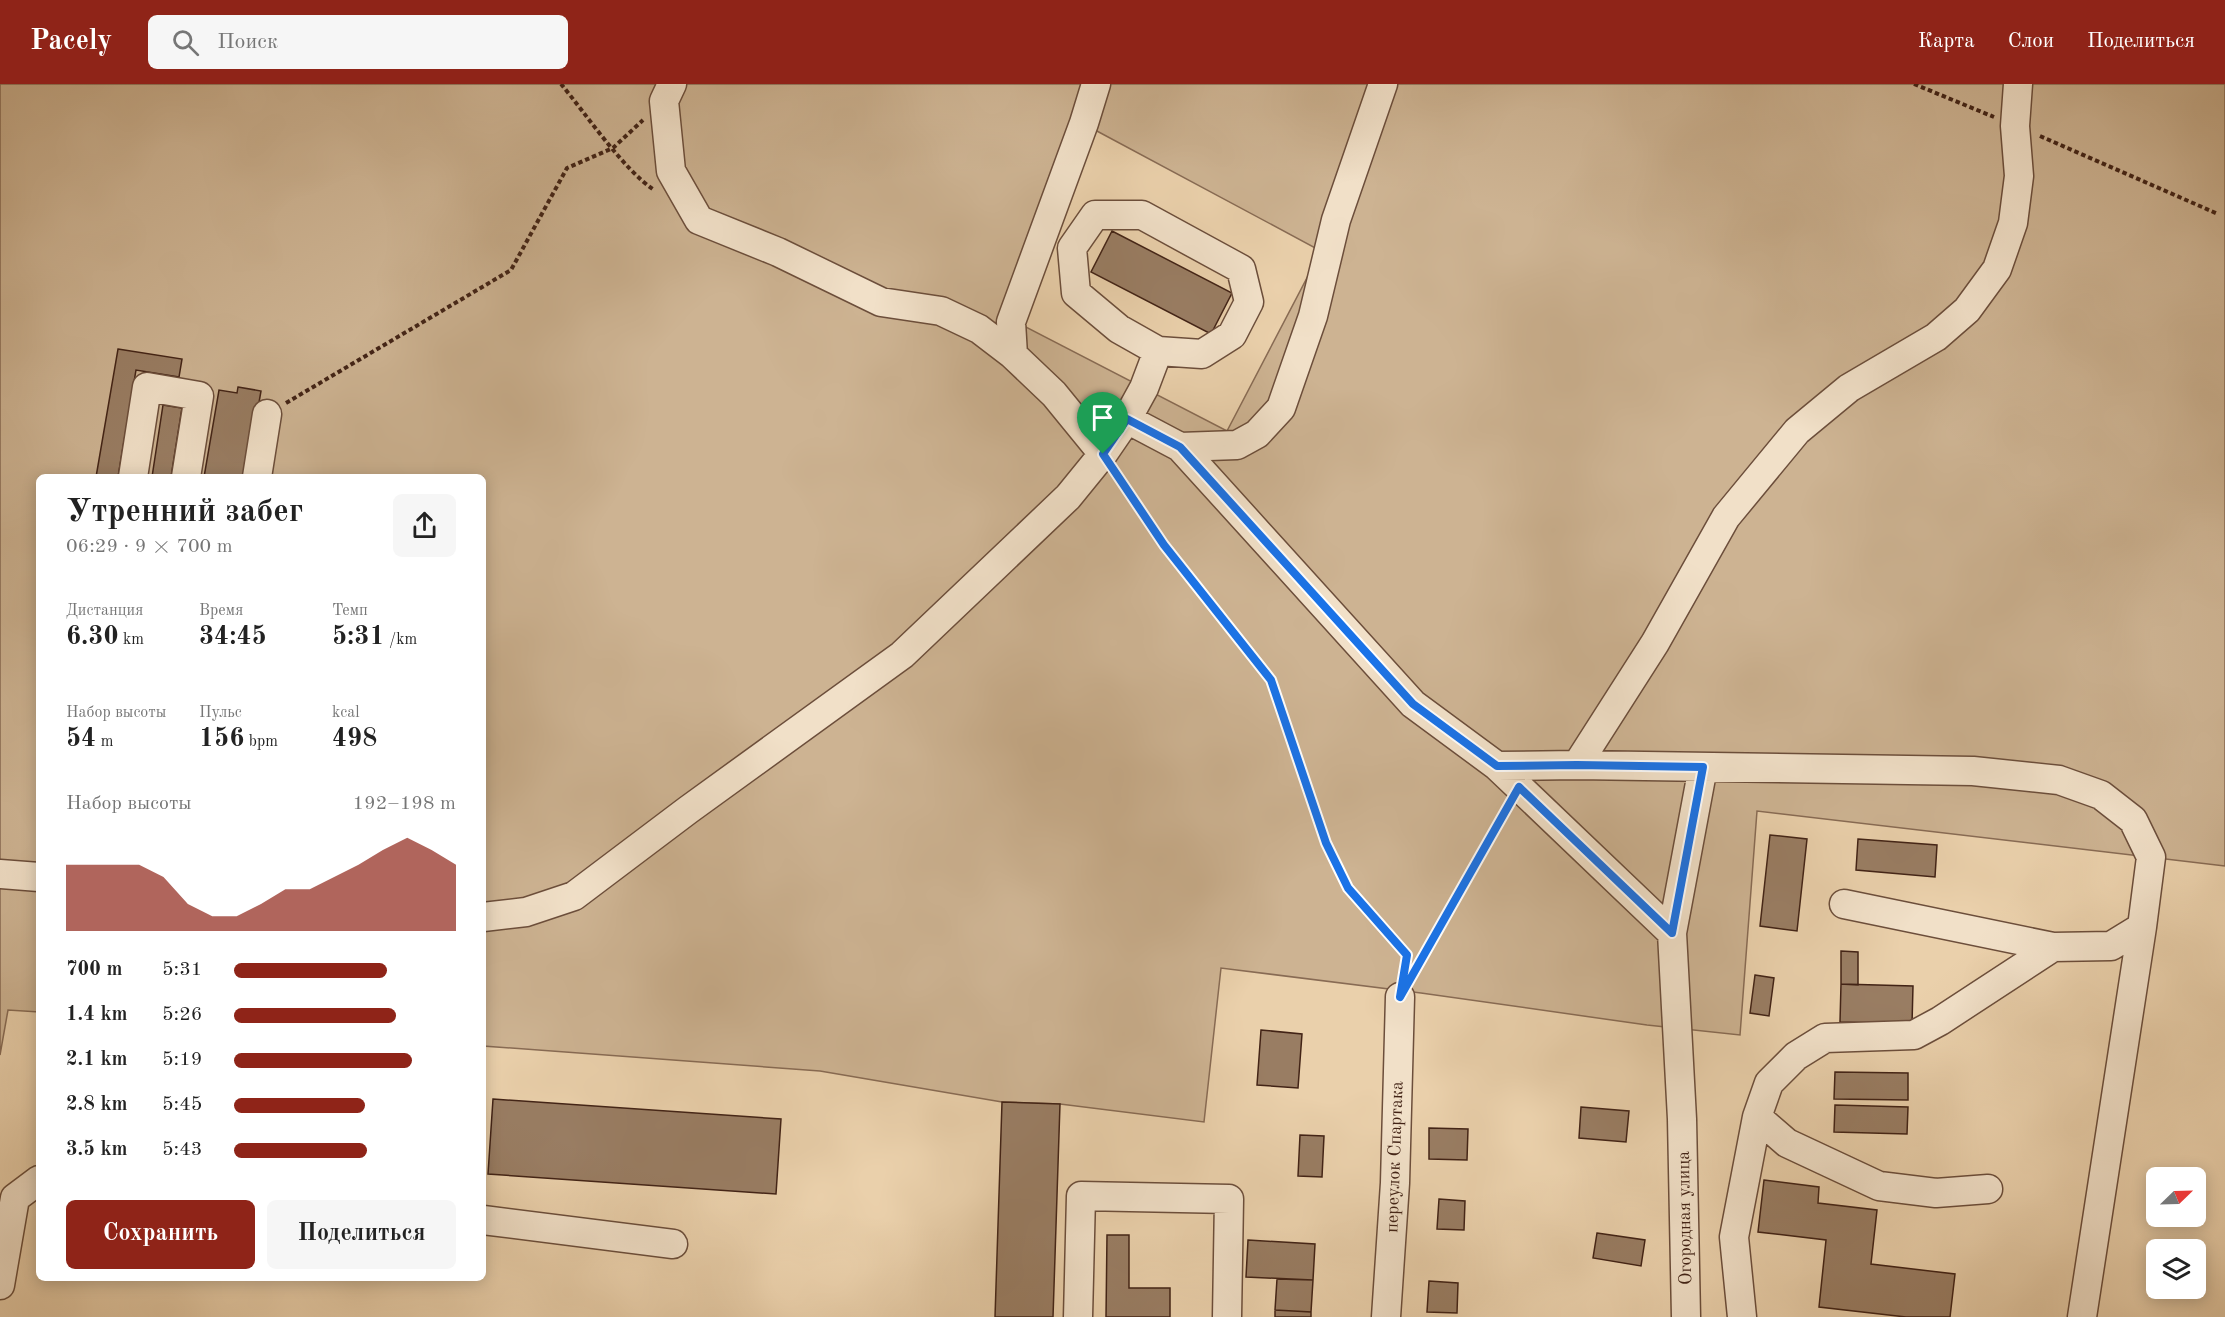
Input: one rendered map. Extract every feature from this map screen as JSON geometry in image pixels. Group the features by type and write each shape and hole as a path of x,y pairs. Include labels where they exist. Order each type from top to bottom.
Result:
{"street":[{"path":"1013,355 1011,322 1084,123 1096,84"},
{"path":"1180,447 1237,445 1257,434 1281,408 1313,315 1336,220 1383,84"},
{"path":"1577,765 1655,643 1726,517 1797,431 1849,388 1936,337 1967,310 1997,269 2013,223 2019,176 2015,126 2018,84"},
{"path":"668,92 671,171 699,220 778,252 881,302 941,311 979,329 1013,355 1054,394 1103,454"},
{"path":"1095,215 1142,215 1241,269 1249,302 1232,335 1202,354 1158,351 1119,329 1076,293 1072,248 1095,215"},
{"path":"486,917 526,912 574,896 688,810 902,655 1068,497 1103,454 1127,419 1144,388 1158,351"},
{"path":"133,474 147,387 199,396 186,474"},
{"path":"257,474 267,414"},
{"path":"1127,419 1180,447 1413,704 1497,766 1672,933"},
{"path":"1497,766 1577,765 1973,771 2059,780 2101,795 2133,820 2151,858 2082,1317"},
{"name":"Огородная улица","path":"1686,1317 1682,1119 1672,933 1703,767"},
{"path":"1844,904 2053,947 2111,946 2142,927"},
{"path":"1742,1317 1734,1237 1757,1117 1769,1083 1797,1056 1825,1038 1914,1035 1940,1021 2053,947"},
{"name":"переулок Спартака","path":"1386,1317 1395,1183 1400,997"},
{"path":"1757,1117 1787,1143 1879,1186 1936,1193 1988,1189"},
{"path":"0,1285 4,1245 15,1198 36,1182"},
{"path":"1078,1317 1081,1196 1229,1199 1227,1317"},
{"path":"486,1220 673,1244"}],"path":[{"path":"561,84 643,183 662,195"},
{"path":"1914,84 2218,214"},
{"path":"267,414 511,270 567,168 613,148 668,92"},
{"path":"1103,454 1164,545 1271,680 1326,843 1348,888 1407,955 1400,997"},
{"path":"1400,997 1519,787"}],"shaded area":[{"path":"0,84 2225,84 2225,866 1757,811 1740,1035 1647,1025 1221,968 1204,1122 1060,1104 1002,1102 820,1071 486,1046 486,474 36,474 36,1012 8,1010 0,1055","holes":["1095,130 1321,251 1227,431 1016,322"]}],"building":[{"path":"1112,231 1232,293 1211,334 1091,272"},
{"path":"118,349 182,359 179,377 136,370 119,474 97,474"},
{"path":"238,387 261,391 247,474 205,474 219,390 237,393"},
{"path":"163,405 182,408 171,474 152,474"},
{"path":"1770,835 1807,839 1797,931 1760,926"},
{"path":"1858,839 1937,845 1935,877 1856,870"},
{"path":"1841,951 1858,952 1858,985 1841,984"},
{"path":"1755,975 1774,978 1769,1016 1750,1013"},
{"path":"1841,984 1913,986 1912,1024 1840,1022"},
{"path":"1261,1030 1302,1034 1298,1088 1257,1085"},
{"path":"1835,1072 1908,1073 1908,1100 1834,1099"},
{"path":"493,1099 781,1119 776,1194 488,1174"},
{"path":"1002,1102 1060,1104 1053,1317 995,1317"},
{"path":"1835,1105 1908,1107 1907,1134 1834,1132"},
{"path":"1581,1107 1629,1111 1626,1142 1579,1138"},
{"path":"1429,1128 1468,1129 1467,1160 1429,1159"},
{"path":"1300,1135 1324,1136 1322,1177 1298,1176"},
{"path":"1764,1180 1819,1187 1818,1203 1877,1210 1871,1264 1955,1274 1950,1317 1906,1317 1819,1307 1826,1240 1758,1232"},
{"path":"1439,1199 1465,1201 1464,1230 1437,1229"},
{"path":"1597,1233 1645,1240 1641,1266 1593,1258"},
{"path":"1107,1235 1129,1235 1129,1288 1170,1288 1170,1317 1106,1317"},
{"path":"1248,1240 1315,1244 1313,1280 1246,1277"},
{"path":"1277,1279 1313,1280 1311,1312 1275,1310"},
{"path":"1429,1281 1458,1283 1457,1313 1427,1312"},
{"path":"1275,1310 1311,1312 1311,1317 1275,1317"}],"route":[{"path":"1127,419 1180,447 1413,704 1497,766 1703,767 1672,933 1519,787 1400,997 1407,955 1376,917 1348,888 1326,843 1271,680 1164,545 1103,454 1127,419"}]}
